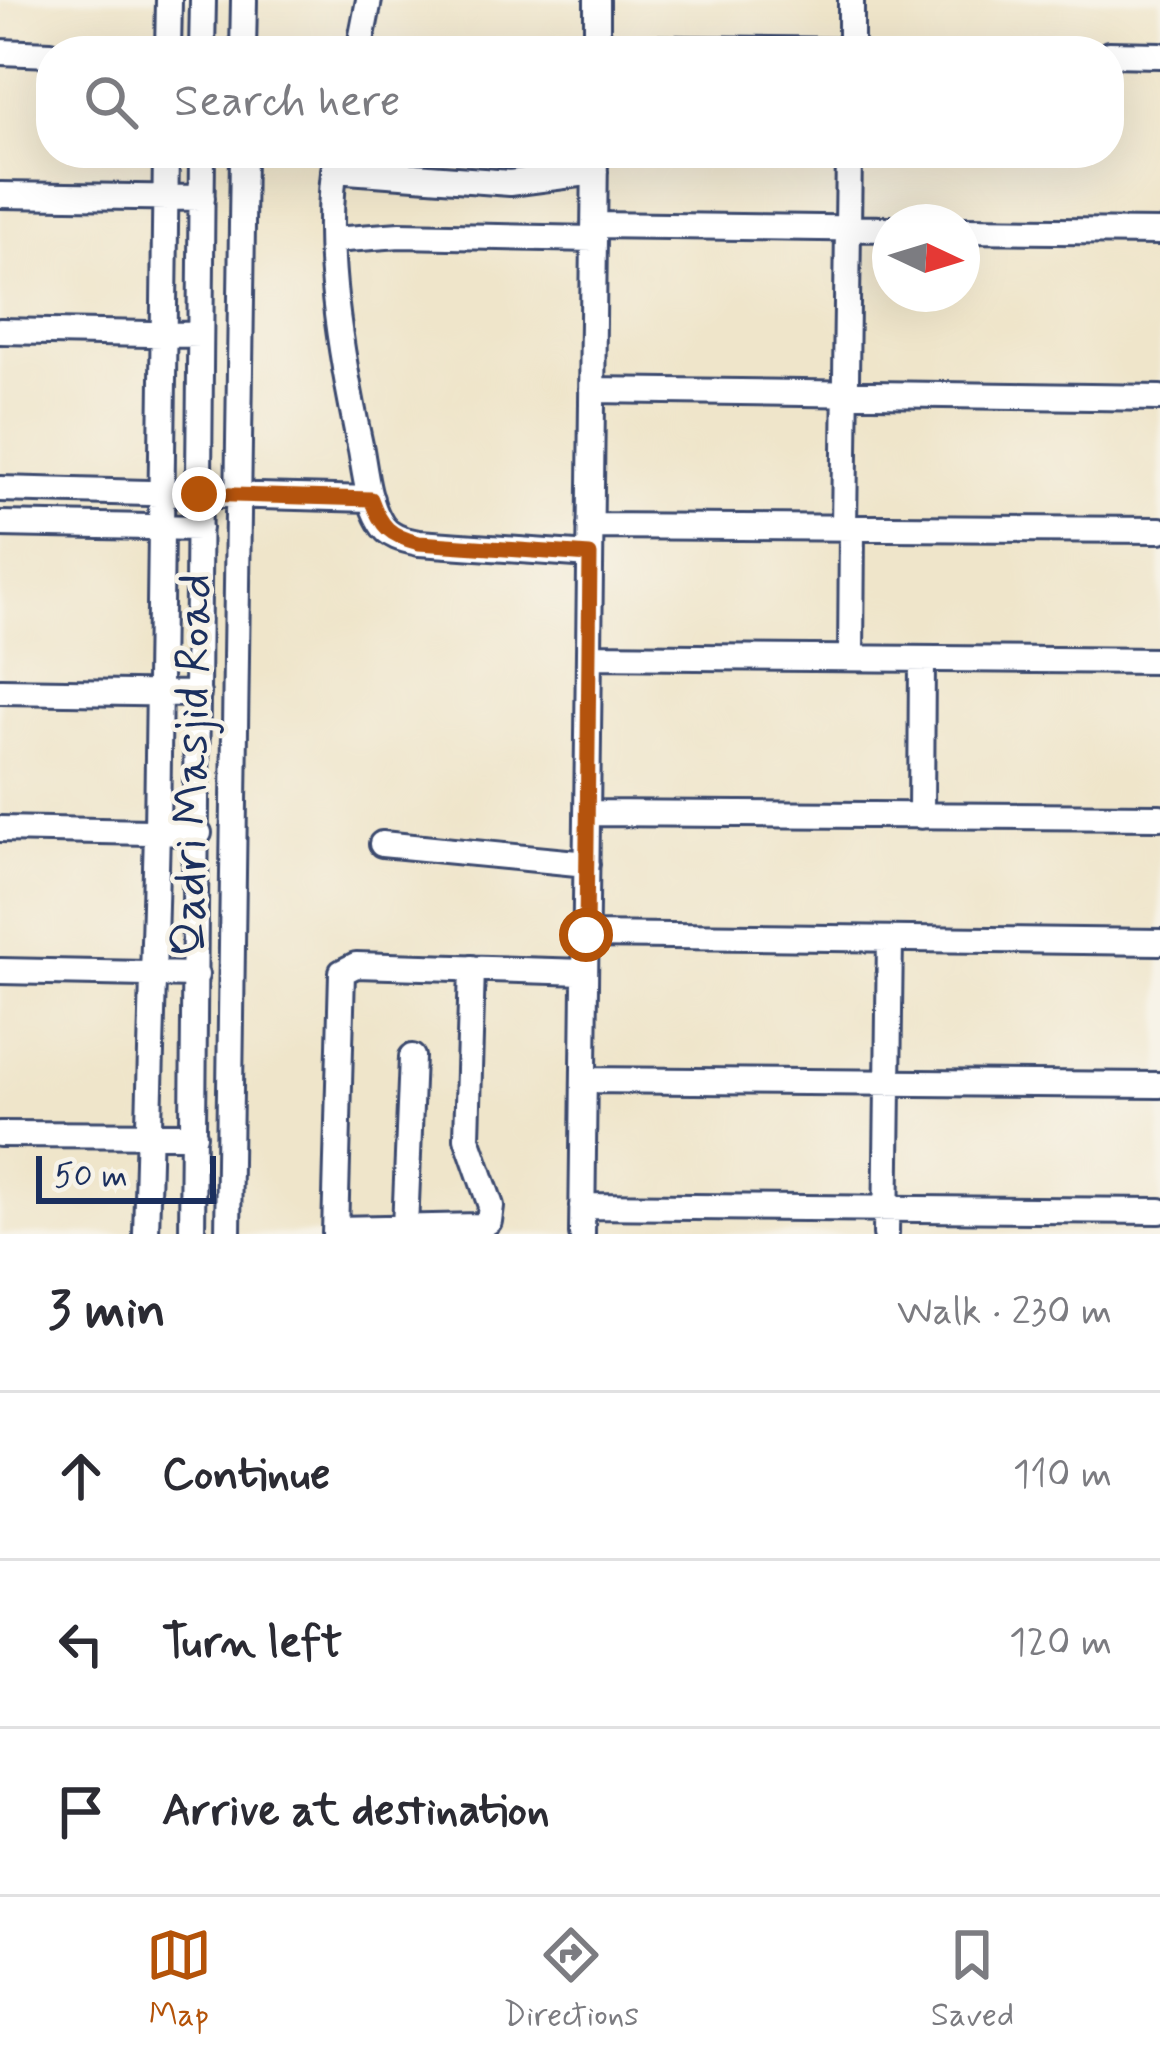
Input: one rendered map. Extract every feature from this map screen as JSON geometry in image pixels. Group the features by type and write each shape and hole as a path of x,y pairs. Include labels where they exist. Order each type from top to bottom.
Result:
{"street":[{"path":"168,36 169,0"},
{"path":"202,36 203,0"},
{"path":"243,36 244,0"},
{"path":"362,36 370,0"},
{"path":"597,0 597,36"},
{"path":"851,0 852,36"},
{"path":"0,52 36,53"},
{"path":"1124,54 1160,55"},
{"path":"146,1234 166,168"},
{"name":"Qadri Masjid Road","path":"192,1234 202,168"},
{"name":"Qadri Masjid Road","path":"228,1234 243,168"},
{"path":"334,168 330,188 333,240 348,393 381,525 397,538 419,543 590,555"},
{"path":"391,168 510,183 574,168"},
{"path":"582,1234 595,168"},
{"path":"849,168 846,394 851,658"},
{"path":"0,195 202,198"},
{"path":"333,240 872,229"},
{"path":"980,230 1160,232"},
{"path":"0,331 200,335"},
{"path":"592,391 1160,398"},
{"path":"0,489 371,499"},
{"path":"0,524 199,528"},
{"path":"590,526 1160,530"},
{"path":"589,656 1160,661"},
{"path":"921,816 922,658"},
{"path":"0,691 198,694"},
{"path":"587,813 1160,818"},
{"path":"0,829 199,833"},
{"path":"382,844 586,864"},
{"path":"586,935 1160,942"},
{"path":"886,1221 890,939"},
{"path":"472,968 467,1138 469,1154 484,1182 490,1216 481,1226 336,1232 342,972 356,965 472,968 586,972"},
{"path":"0,971 196,974"},
{"path":"405,1228 412,1057"},
{"path":"584,1080 1160,1085"},
{"path":"0,1134 194,1135"},
{"path":"582,1206 886,1221 1160,1211"}],"route":[{"path":"199,494 371,499 381,525 397,538 590,555 586,935"}]}
